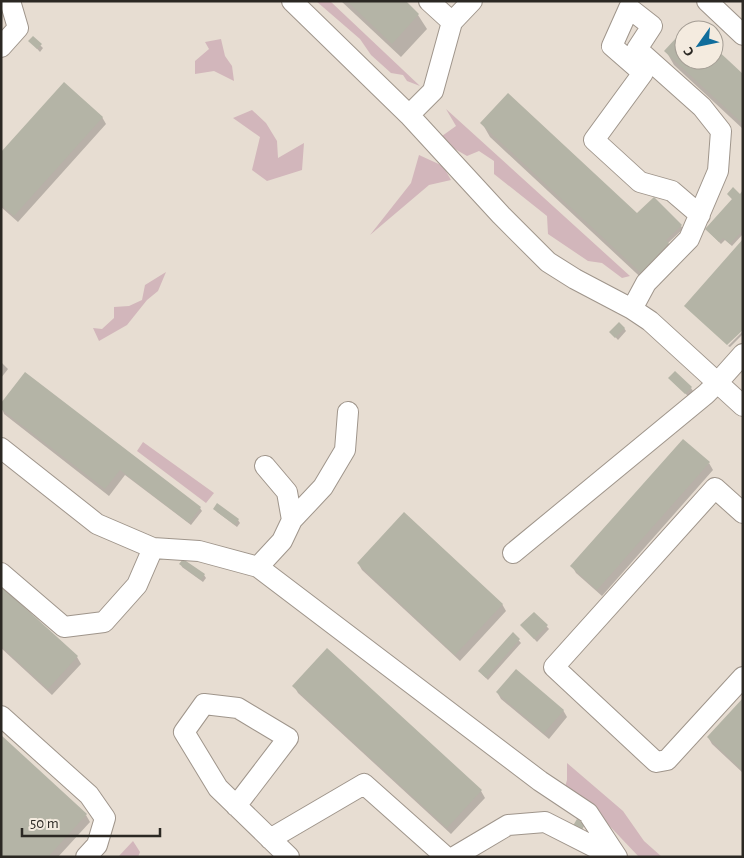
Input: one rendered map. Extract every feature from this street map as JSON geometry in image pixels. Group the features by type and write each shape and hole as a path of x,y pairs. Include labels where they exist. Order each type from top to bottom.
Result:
{"lane":[{"path":"1,46 18,28 10,1"},
{"path":"292,1 409,115 501,215 548,262 575,279 632,309 666,334 743,406"},
{"path":"429,1 452,22"},
{"path":"409,115 433,91 452,22 472,1"},
{"path":"707,1 743,34"},
{"path":"632,309 646,283 689,238 700,215 718,171 721,131 702,107 636,49 652,26 629,8 612,46 642,73 594,140 640,182 672,191 700,215"},
{"path":"513,553 706,394 743,354"},
{"path":"258,567 282,541 292,520 323,487 344,450 348,412"},
{"path":"1,448 97,524 153,548 199,550 258,567 533,776 588,813 615,857"},
{"path":"266,466 287,492 292,520"},
{"path":"743,513 715,488 554,667 656,762 667,760 743,677"},
{"path":"1,573 64,626 104,622 136,585 153,548"},
{"path":"236,806 288,738 238,708 204,704 184,732 218,788 236,806 289,857"},
{"path":"1,716 89,795 105,818 97,845 86,857"},
{"path":"270,839 364,784 446,857"},
{"path":"454,857 508,825 545,822 593,852 615,857"}],"shaded area":[{"path":"316,1 330,1 420,86 407,81 403,75 391,73 371,55 360,39"},
{"path":"221,39 225,56 232,66 234,81 214,71 195,74 195,61 209,49 205,42"},
{"path":"446,109 630,276 622,278 602,263 588,261 548,234 547,216 494,174 494,161 479,151 467,156 448,145 442,136 456,126"},
{"path":"252,110 266,123 277,141 278,158 304,143 302,170 267,181 252,170 260,137 233,118"},
{"path":"419,155 443,166 451,180 429,185 370,235 411,183"},
{"path":"166,272 158,291 147,300 127,325 99,341 93,328 102,329 114,318 114,307 129,306 142,300 145,285"},
{"path":"143,442 214,493 206,503 137,451"},
{"path":"567,763 623,811 644,841 662,857 639,857 602,818 565,787"},
{"path":"133,841 140,852 138,857 118,857"}],"building":[{"path":"347,1 406,1 419,14 392,44"},
{"path":"33,36 42,44 37,49 28,41"},
{"path":"674,40 674,60 664,51"},
{"path":"724,56 743,74 743,124 685,70 724,70"},
{"path":"64,82 103,117 14,216 1,205 1,152"},
{"path":"508,93 637,213 654,197 682,225 666,240 669,243 641,273 480,123"},
{"path":"733,187 740,194 743,190 743,230 730,244 723,238 719,242 705,229 732,199 727,194"},
{"path":"743,239 743,330 727,345 684,306"},
{"path":"619,322 625,328 615,338 609,332"},
{"path":"675,371 692,387 685,394 668,378"},
{"path":"25,372 201,507 189,523 120,470 105,489 1,409 1,403"},
{"path":"683,439 710,462 597,590 570,566"},
{"path":"217,503 239,519 235,525 213,509"},
{"path":"404,512 503,604 455,655 357,563"},
{"path":"183,559 205,574 201,580 179,564"},
{"path":"1,586 78,656 48,689 1,646"},
{"path":"534,612 548,625 534,639 520,625"},
{"path":"513,632 520,639 486,678 478,671"},
{"path":"327,648 482,790 447,828 292,686"},
{"path":"516,669 564,710 544,733 496,692"},
{"path":"743,698 743,771 707,737"},
{"path":"1,735 87,814 48,857 1,857"},
{"path":"577,819 585,824 580,834 571,829"}]}
